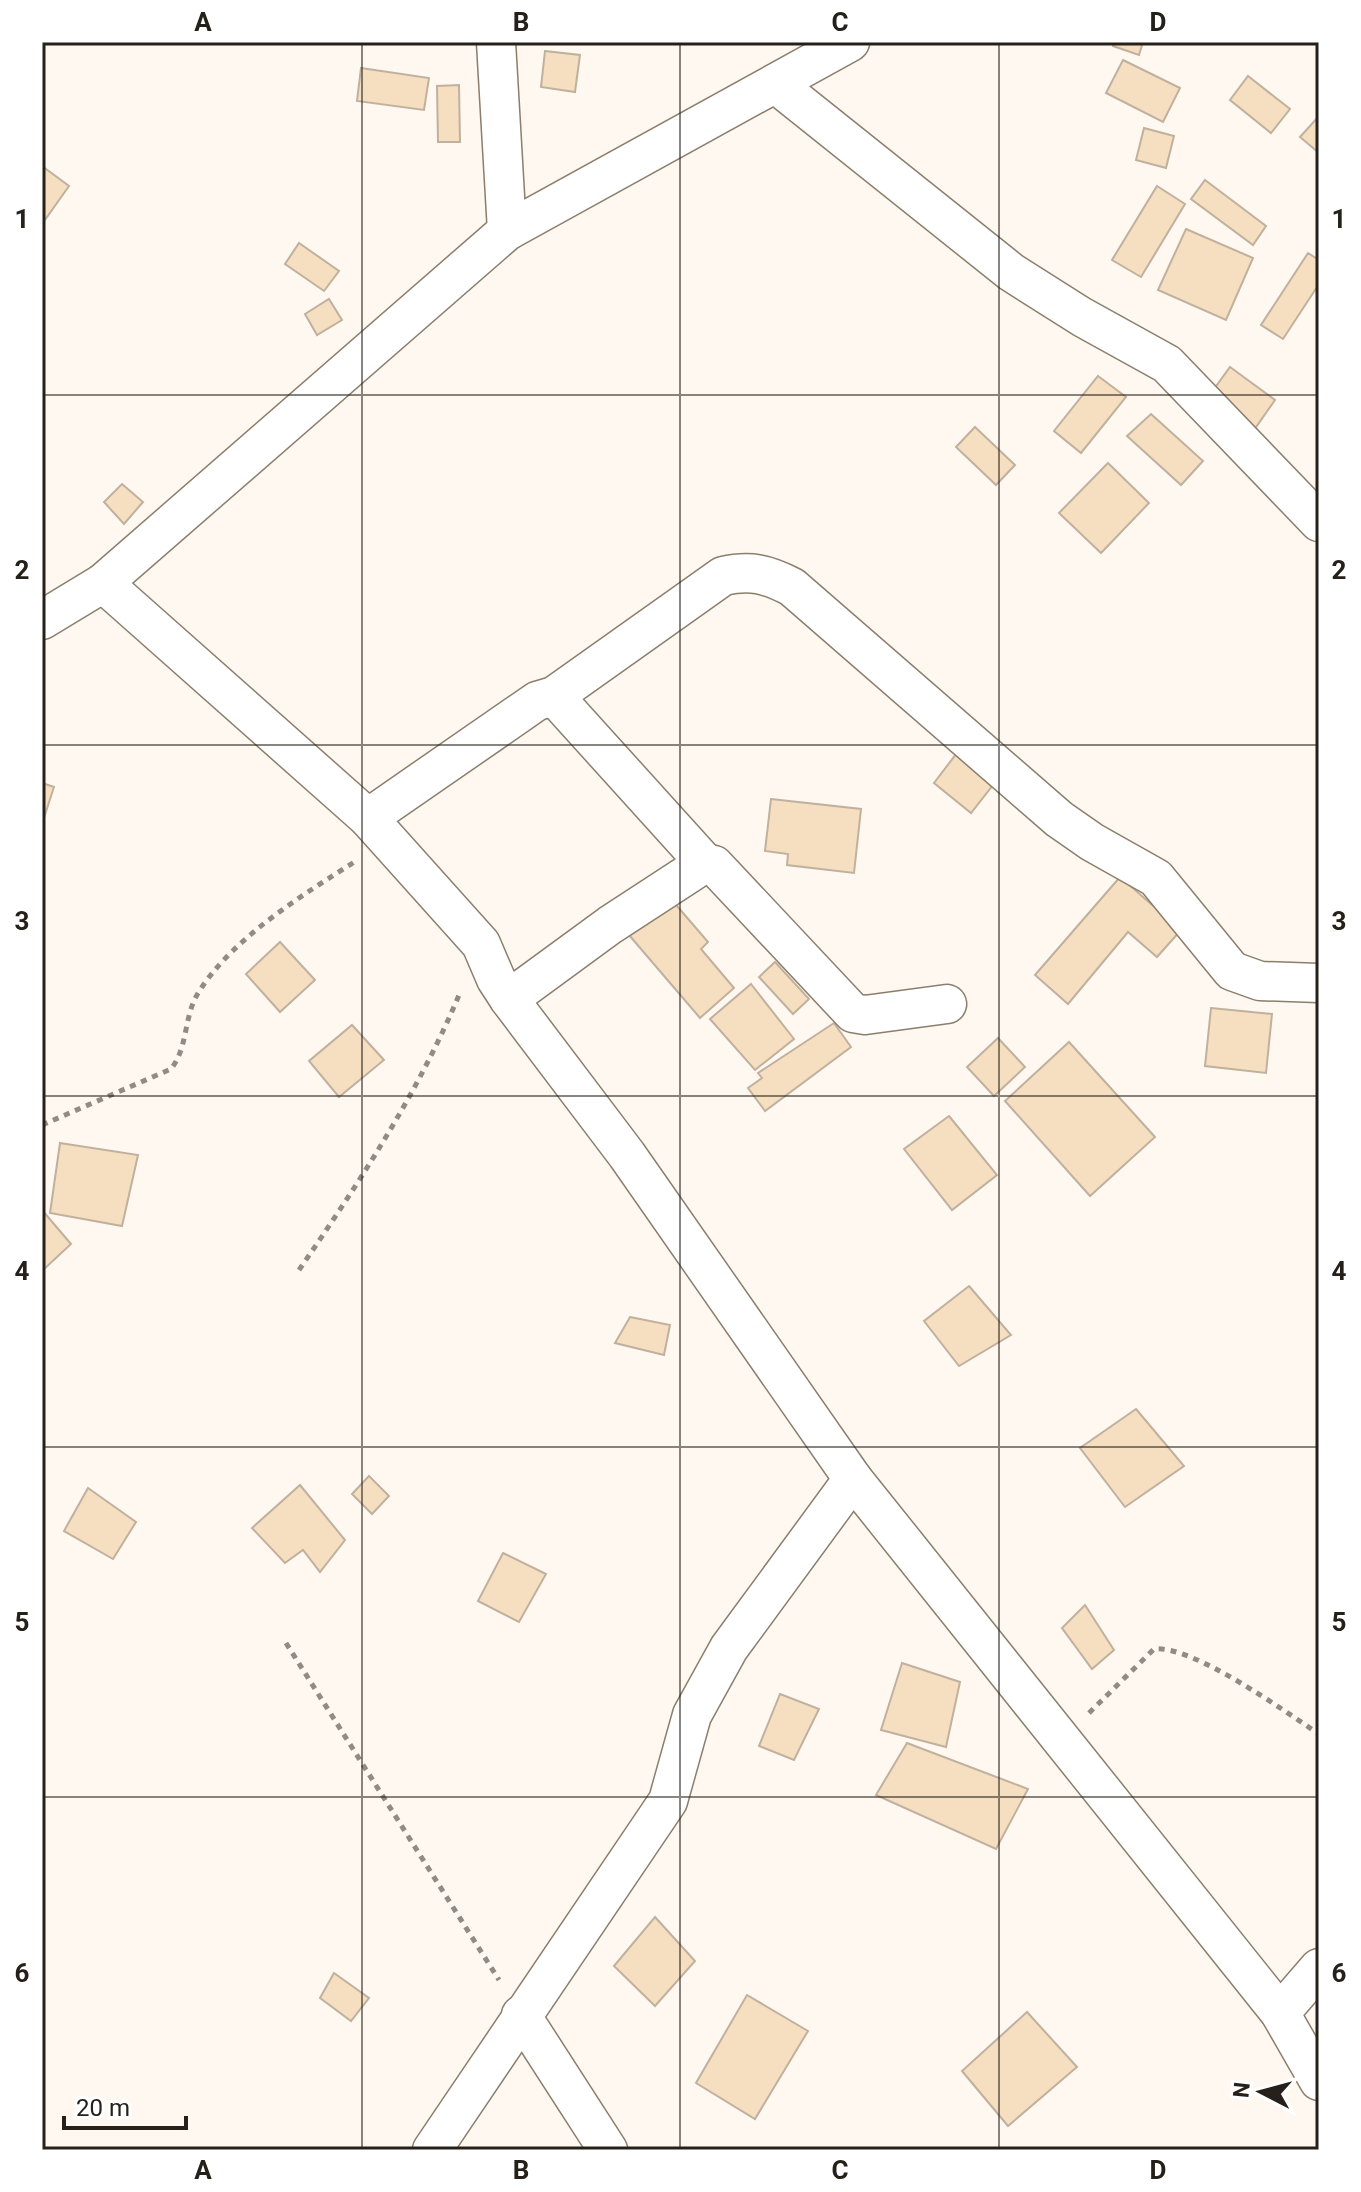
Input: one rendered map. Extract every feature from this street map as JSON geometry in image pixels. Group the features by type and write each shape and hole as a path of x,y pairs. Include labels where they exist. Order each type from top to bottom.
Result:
{"street":[{"path":"496,42 507,231"},
{"path":"42,620 103,583 507,231 573,191 777,85 850,42"},
{"path":"777,85 1011,272 1082,317 1167,364 1319,522"},
{"path":"378,830 537,701 554,696 723,576 747,571 769,575 792,587 1059,819 1156,878 1232,971 1260,981 1319,983"},
{"path":"103,583 378,830 481,944 496,979 509,999 627,1155 853,1479 1280,2013 1319,2081"},
{"path":"554,696 705,863 714,865 853,1013 865,1015 947,1004"},
{"path":"509,999 623,916 705,863"},
{"path":"432,2150 668,1801 692,1715 729,1648 853,1479"},
{"path":"1280,2013 1319,1968"},
{"path":"521,2015 608,2150"}],"path":[{"path":"42,1125 171,1069 182,1055 189,1013 199,990 215,971 378,830"},
{"path":"299,1270 347,1200 441,1037 481,944"},
{"path":"286,1643 521,2015"},
{"path":"1063,1739 1154,1649 1169,1647 1236,1681 1319,1734"}],"building":[{"path":"1114,42 1143,42 1139,55 1113,46"},
{"path":"545,51 580,55 575,92 541,87"},
{"path":"1123,60 1180,88 1163,122 1106,93"},
{"path":"361,68 429,78 424,110 357,101"},
{"path":"1248,76 1290,109 1271,133 1230,100"},
{"path":"459,85 460,142 438,142 437,86"},
{"path":"1319,116 1319,153 1300,137"},
{"path":"1144,128 1174,136 1166,168 1136,160"},
{"path":"42,166 69,186 42,224"},
{"path":"1205,180 1266,226 1253,245 1191,199"},
{"path":"1157,186 1185,204 1141,277 1112,260"},
{"path":"1186,229 1253,258 1226,320 1158,290"},
{"path":"299,243 339,271 324,291 285,264"},
{"path":"1308,253 1319,260 1319,284 1283,339 1261,325"},
{"path":"329,299 342,320 317,335 305,314"},
{"path":"1230,367 1275,400 1254,430 1209,396"},
{"path":"1098,376 1126,397 1081,453 1054,431"},
{"path":"1151,414 1203,461 1181,485 1127,436"},
{"path":"975,427 1015,465 996,485 956,447"},
{"path":"1108,463 1149,503 1101,553 1059,513"},
{"path":"122,484 143,502 124,524 104,502"},
{"path":"963,745 993,785 971,813 934,783"},
{"path":"42,783 54,787 42,824"},
{"path":"771,799 861,809 854,873 787,865 788,854 765,851"},
{"path":"1120,877 1181,930 1157,957 1128,932 1068,1004 1035,975"},
{"path":"671,899 708,942 701,949 734,988 700,1018 629,935"},
{"path":"280,942 315,980 280,1012 246,974"},
{"path":"775,962 809,999 793,1014 759,977"},
{"path":"751,984 794,1039 755,1070 710,1019"},
{"path":"1211,1008 1272,1014 1266,1073 1205,1066"},
{"path":"834,1023 851,1047 765,1111 748,1088 762,1078 758,1073"},
{"path":"352,1025 384,1060 339,1097 309,1061"},
{"path":"998,1038 1025,1067 994,1096 967,1067"},
{"path":"1069,1042 1155,1137 1090,1196 1005,1101"},
{"path":"949,1116 997,1175 952,1210 904,1149"},
{"path":"60,1143 138,1155 122,1226 50,1213"},
{"path":"42,1210 71,1244 42,1271"},
{"path":"969,1286 1011,1335 959,1366 924,1321"},
{"path":"630,1317 670,1325 664,1355 615,1343"},
{"path":"1136,1409 1184,1466 1125,1507 1080,1448"},
{"path":"369,1476 389,1496 372,1514 352,1494"},
{"path":"300,1485 345,1540 320,1572 303,1550 285,1563 252,1528"},
{"path":"88,1488 136,1522 113,1559 64,1531"},
{"path":"503,1553 546,1574 519,1622 478,1601"},
{"path":"1085,1605 1114,1650 1092,1669 1062,1628"},
{"path":"902,1663 960,1682 946,1747 881,1730"},
{"path":"780,1694 819,1709 794,1760 759,1746"},
{"path":"907,1743 1028,1789 996,1849 876,1795"},
{"path":"655,1917 695,1961 655,2006 614,1966"},
{"path":"334,1973 369,1998 351,2021 320,1998"},
{"path":"747,1995 808,2031 755,2119 696,2083"},
{"path":"1027,2012 1077,2067 1008,2126 962,2071"}]}
